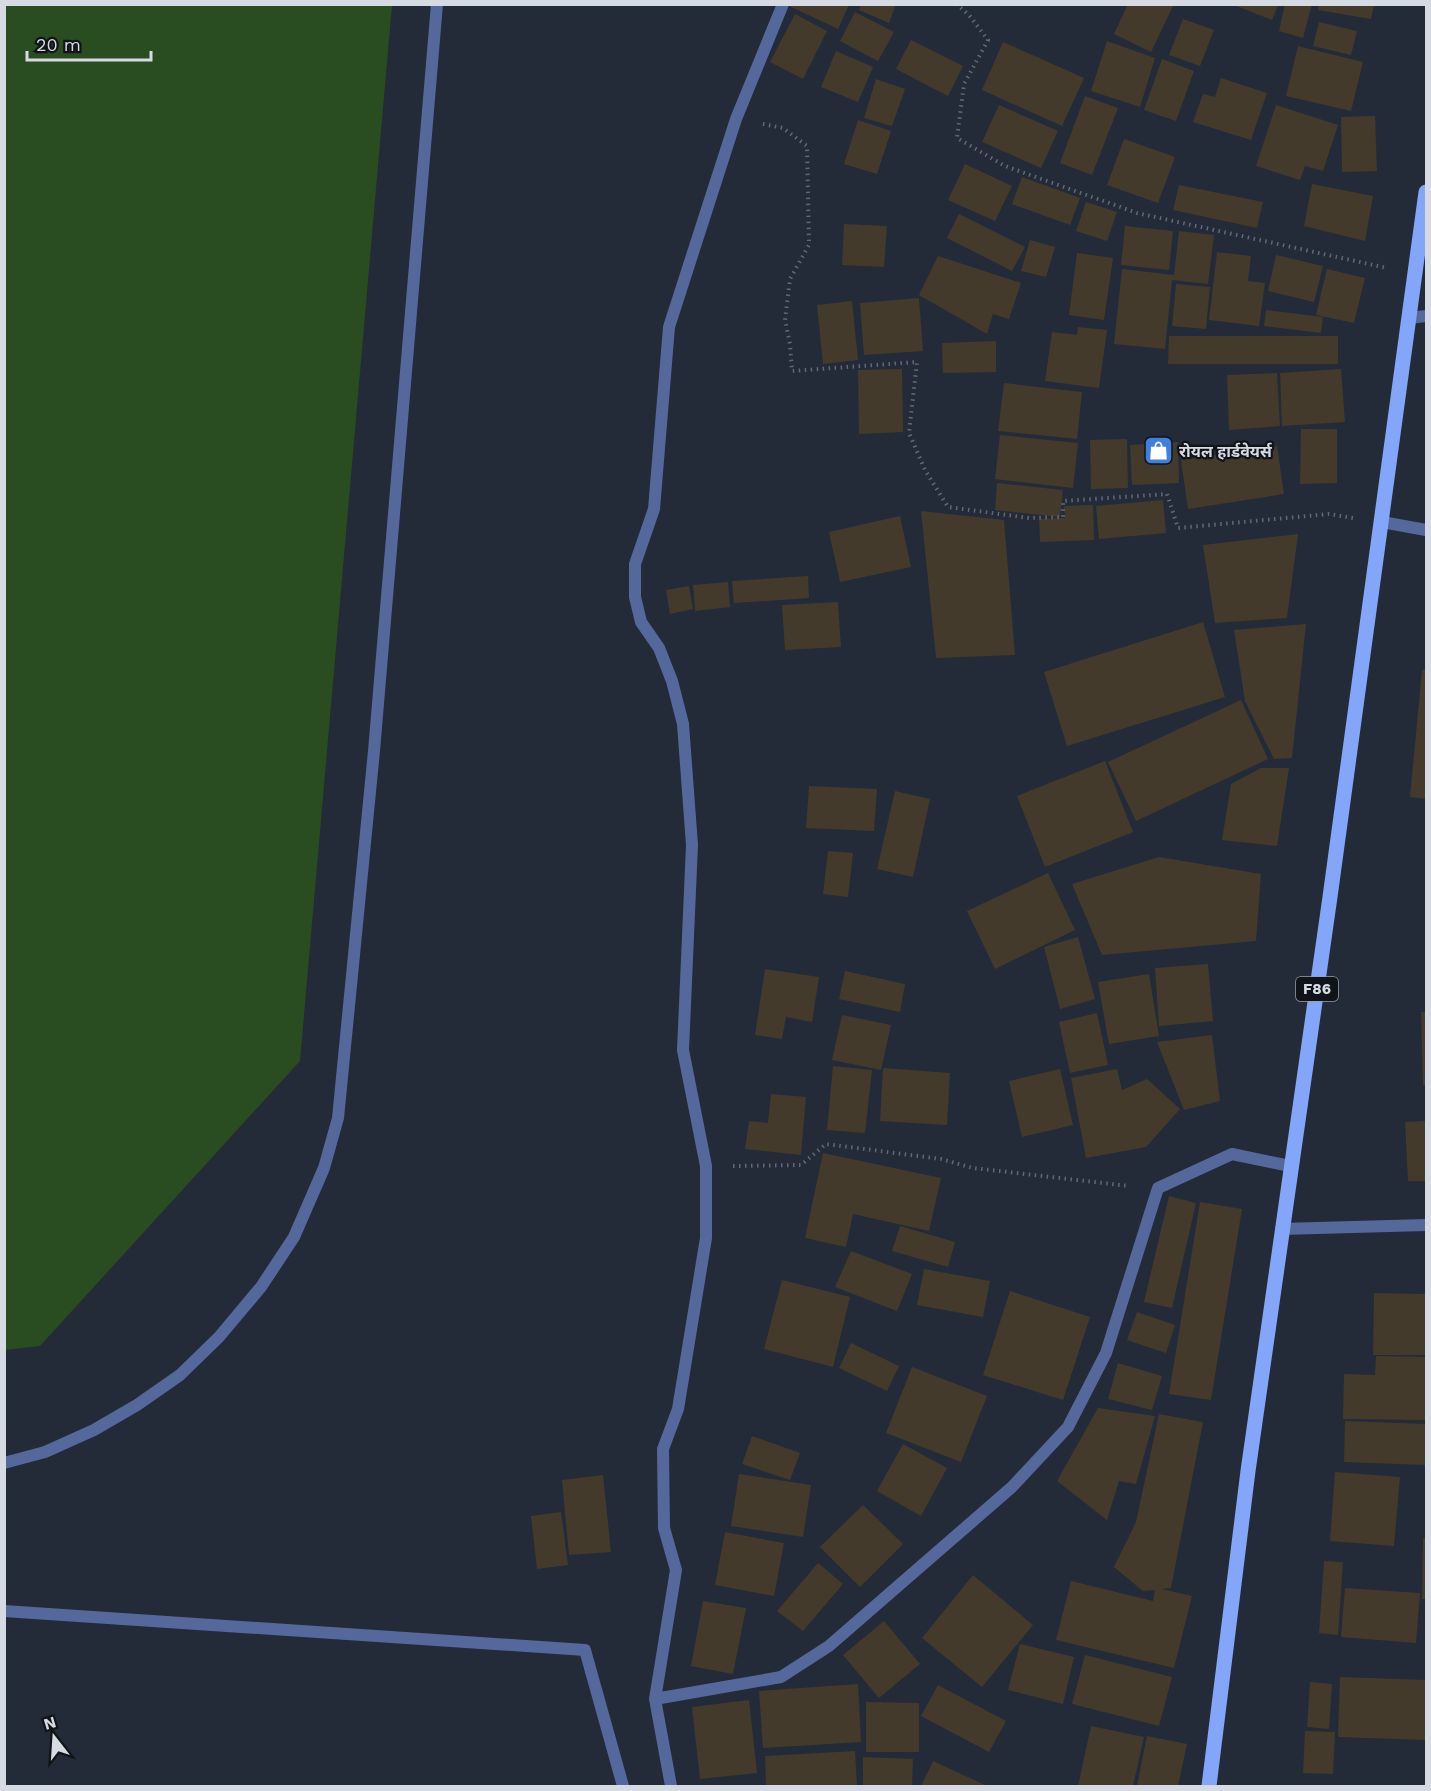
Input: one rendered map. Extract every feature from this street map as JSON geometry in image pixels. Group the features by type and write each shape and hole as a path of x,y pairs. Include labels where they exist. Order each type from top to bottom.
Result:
{"main road":[{"name":"F86","path":"1209,1786 1248,1471 1290,1166 1329,908 1426,192"}],"street":[{"path":"4,1463 45,1452 94,1430 137,1405 180,1375 219,1336 261,1287 294,1237 324,1168 338,1118 370,787 437,4"},
{"path":"671,1786 655,1699 676,1570 664,1528 663,1449 678,1409 706,1238 706,1166 683,1050 692,845 683,724 672,681 659,648 641,622 635,597 635,564 654,509 669,327 736,119 783,4"},
{"path":"1409,318 1426,316"},
{"path":"1382,522 1426,530"},
{"path":"655,1699 781,1677 829,1646 1011,1487 1068,1427 1106,1353 1158,1188 1232,1154 1290,1166"},
{"path":"1281,1229 1426,1225"},
{"path":"4,1611 585,1650 623,1786"}],"path":[{"path":"956,4 969,15 988,40 964,84 957,138 1005,166 1137,213 1415,274"},
{"path":"736,119 783,128 807,146 809,245 790,279 785,320 792,371 916,362 909,433 925,470 948,507 1029,518 1063,517 1063,501 1167,494 1178,528 1329,514 1382,522"},
{"path":"706,1166 801,1164 826,1144 941,1159 973,1168 1158,1188"}],"green space":[{"path":"5,4 392,5 300,1061 40,1346 5,1350"}],"building":[{"path":"785,4 847,4 849,5 838,29"},
{"path":"861,4 896,4 889,23 859,10"},
{"path":"1128,4 1174,4 1151,52 1114,34"},
{"path":"1285,4 1312,4 1303,38 1279,31"},
{"path":"1319,4 1374,4 1371,19 1318,10"},
{"path":"1234,5 1278,5 1272,20"},
{"path":"855,12 894,32 878,61 840,41"},
{"path":"795,14 827,31 803,79 770,62"},
{"path":"1183,19 1214,30 1200,66 1169,55"},
{"path":"1319,22 1357,31 1351,55 1313,46"},
{"path":"911,40 963,66 948,96 896,69"},
{"path":"1107,41 1155,58 1140,107 1091,91"},
{"path":"1003,42 1084,78 1062,126 982,90"},
{"path":"1298,46 1363,62 1351,111 1286,96"},
{"path":"836,51 873,67 858,102 821,87"},
{"path":"1162,59 1194,71 1176,121 1144,110"},
{"path":"1221,78 1267,93 1251,140 1193,122 1203,94 1215,97"},
{"path":"876,79 905,89 892,126 864,118"},
{"path":"1085,96 1118,108 1092,175 1060,163"},
{"path":"999,105 1058,131 1041,168 982,142"},
{"path":"1276,105 1338,125 1323,171 1305,166 1300,180 1256,166"},
{"path":"1375,116 1377,171 1342,172 1341,117"},
{"path":"858,120 891,131 877,174 844,164"},
{"path":"1124,139 1175,157 1158,203 1107,185"},
{"path":"965,164 1012,186 995,221 948,200"},
{"path":"1022,177 1080,198 1070,225 1012,204"},
{"path":"1312,184 1373,196 1365,241 1304,226"},
{"path":"1179,185 1263,202 1257,228 1173,210"},
{"path":"1086,202 1117,212 1107,241 1076,231"},
{"path":"959,214 1025,247 1012,271 947,238"},
{"path":"844,224 887,226 884,267 842,265"},
{"path":"1125,226 1173,231 1169,270 1121,265"},
{"path":"1179,231 1214,235 1208,284 1172,280 1165,349 1114,344 1122,269 1174,275"},
{"path":"1030,240 1055,247 1046,277 1021,271"},
{"path":"1217,252 1251,256 1248,281 1265,283 1259,326 1209,320"},
{"path":"1077,253 1113,258 1104,320 1069,315"},
{"path":"1276,255 1323,266 1314,302 1268,291"},
{"path":"938,256 1021,283 1009,319 993,314 987,334 919,295"},
{"path":"1327,269 1365,278 1354,323 1316,315"},
{"path":"1176,284 1210,287 1206,329 1172,326"},
{"path":"919,298 923,351 864,355 860,303"},
{"path":"852,301 858,360 823,364 817,305"},
{"path":"1266,310 1323,317 1321,333 1264,326"},
{"path":"1078,327 1107,330 1099,388 1045,381 1052,332 1077,335"},
{"path":"1169,336 1338,336 1338,364 1168,364"},
{"path":"996,341 996,372 943,373 942,343"},
{"path":"902,369 903,432 859,434 858,370"},
{"path":"1341,369 1345,422 1282,426 1280,373"},
{"path":"1277,373 1280,426 1229,430 1227,375"},
{"path":"1004,383 1082,392 1077,439 998,431"},
{"path":"1301,429 1337,429 1337,483 1300,484"},
{"path":"1000,435 1078,443 1073,488 995,479"},
{"path":"1127,439 1128,488 1091,489 1090,440"},
{"path":"1178,442 1179,483 1132,485 1130,445"},
{"path":"1277,446 1284,494 1188,509 1181,460"},
{"path":"997,483 1063,490 1060,517 995,510"},
{"path":"1163,500 1166,533 1099,539 1096,506"},
{"path":"1093,505 1094,540 1040,542 1039,519 1065,518 1064,506"},
{"path":"921,511 1004,520 1015,655 936,658"},
{"path":"900,516 911,567 840,582 829,532"},
{"path":"1298,534 1287,618 1215,623 1203,545"},
{"path":"808,576 809,598 734,603 732,581"},
{"path":"728,582 730,607 695,611 693,585"},
{"path":"689,586 693,609 670,614 666,590"},
{"path":"838,602 841,647 785,650 782,605"},
{"path":"1203,622 1225,697 1067,746 1044,672"},
{"path":"1306,624 1292,758 1274,759 1245,701 1234,630"},
{"path":"1422,670 1426,670 1426,799 1410,797"},
{"path":"1241,700 1268,759 1136,821 1108,762"},
{"path":"1105,761 1133,832 1045,867 1017,796"},
{"path":"1261,768 1289,768 1277,846 1222,840 1231,784"},
{"path":"809,786 877,789 874,831 806,828"},
{"path":"895,791 930,799 913,877 877,869"},
{"path":"828,851 853,853 848,897 823,894"},
{"path":"1159,857 1261,874 1256,941 1102,955 1072,884"},
{"path":"1048,873 1075,930 995,969 967,911"},
{"path":"1078,937 1095,999 1060,1009 1044,947"},
{"path":"1208,964 1213,1021 1159,1026 1155,968"},
{"path":"765,969 819,977 812,1022 786,1017 782,1039 755,1035"},
{"path":"845,971 905,984 900,1012 839,999"},
{"path":"1149,974 1159,1036 1109,1044 1098,982"},
{"path":"1421,1012 1426,1012 1426,1085 1423,1085"},
{"path":"1097,1013 1108,1065 1070,1073 1059,1022"},
{"path":"842,1015 891,1025 881,1070 832,1060"},
{"path":"1212,1035 1220,1101 1184,1110 1157,1042"},
{"path":"833,1066 872,1070 865,1133 827,1130"},
{"path":"883,1068 950,1073 947,1125 880,1121"},
{"path":"1060,1069 1073,1125 1022,1137 1009,1081"},
{"path":"1117,1069 1122,1090 1147,1079 1180,1109 1146,1147 1086,1158 1071,1078"},
{"path":"771,1094 806,1097 801,1155 745,1149 749,1121 768,1123"},
{"path":"1426,1121 1426,1181 1408,1181 1405,1122"},
{"path":"823,1153 941,1178 929,1231 853,1214 846,1247 805,1238"},
{"path":"1169,1196 1196,1203 1172,1308 1144,1302"},
{"path":"1200,1202 1242,1209 1211,1400 1169,1394"},
{"path":"900,1226 955,1242 948,1267 892,1251"},
{"path":"851,1251 912,1274 897,1311 835,1287"},
{"path":"924,1269 990,1281 983,1317 917,1305"},
{"path":"782,1280 850,1297 833,1367 764,1349"},
{"path":"1010,1291 1090,1317 1063,1400 983,1375"},
{"path":"1374,1293 1426,1294 1426,1355 1373,1355"},
{"path":"1137,1312 1175,1325 1166,1353 1127,1340"},
{"path":"851,1343 899,1366 887,1391 839,1368"},
{"path":"1376,1356 1426,1357 1426,1420 1343,1419 1344,1374 1375,1375"},
{"path":"1118,1363 1162,1376 1152,1410 1108,1399"},
{"path":"912,1367 987,1396 961,1462 886,1433"},
{"path":"1098,1408 1155,1416 1136,1484 1119,1481 1107,1520 1057,1481"},
{"path":"1159,1414 1203,1422 1171,1588 1162,1589 1192,1596 1174,1668 1056,1640 1071,1581 1153,1601 1155,1590 1143,1591 1114,1567 1136,1522"},
{"path":"1345,1421 1426,1424 1426,1465 1344,1462"},
{"path":"752,1436 800,1453 790,1480 742,1464"},
{"path":"903,1444 947,1468 921,1516 877,1491"},
{"path":"1335,1472 1400,1477 1394,1546 1330,1541"},
{"path":"739,1474 811,1485 803,1537 731,1526"},
{"path":"603,1475 611,1552 569,1555 562,1480"},
{"path":"863,1505 903,1544 860,1587 820,1547"},
{"path":"561,1512 568,1565 537,1569 531,1516"},
{"path":"725,1532 784,1543 774,1596 715,1585"},
{"path":"1423,1538 1426,1538 1426,1599 1422,1599"},
{"path":"1324,1561 1343,1562 1338,1635 1319,1633"},
{"path":"818,1563 843,1584 803,1631 777,1611"},
{"path":"973,1575 1033,1625 982,1687 922,1638"},
{"path":"1345,1588 1420,1593 1416,1643 1341,1637"},
{"path":"703,1601 746,1608 733,1674 691,1666"},
{"path":"884,1621 920,1664 879,1698 843,1655"},
{"path":"1020,1644 1074,1657 1063,1704 1008,1690"},
{"path":"1085,1655 1172,1677 1159,1726 1072,1704"},
{"path":"1340,1677 1426,1680 1426,1740 1338,1737"},
{"path":"1310,1682 1332,1684 1329,1729 1307,1727"},
{"path":"858,1684 861,1742 763,1748 759,1691"},
{"path":"938,1685 1006,1721 989,1752 921,1716"},
{"path":"749,1700 757,1773 700,1779 692,1707"},
{"path":"866,1702 919,1703 919,1752 866,1752"},
{"path":"1091,1726 1144,1737 1133,1786 1078,1786"},
{"path":"1305,1731 1335,1732 1333,1774 1303,1773"},
{"path":"1147,1736 1187,1744 1178,1786 1137,1786"},
{"path":"855,1751 857,1786 766,1786 765,1756"},
{"path":"863,1757 913,1759 912,1786 863,1786"},
{"path":"933,1761 987,1786 921,1786"}],"place":[{"name":"रोयल हार्डवेयर्स","path":"1158,451"}]}
